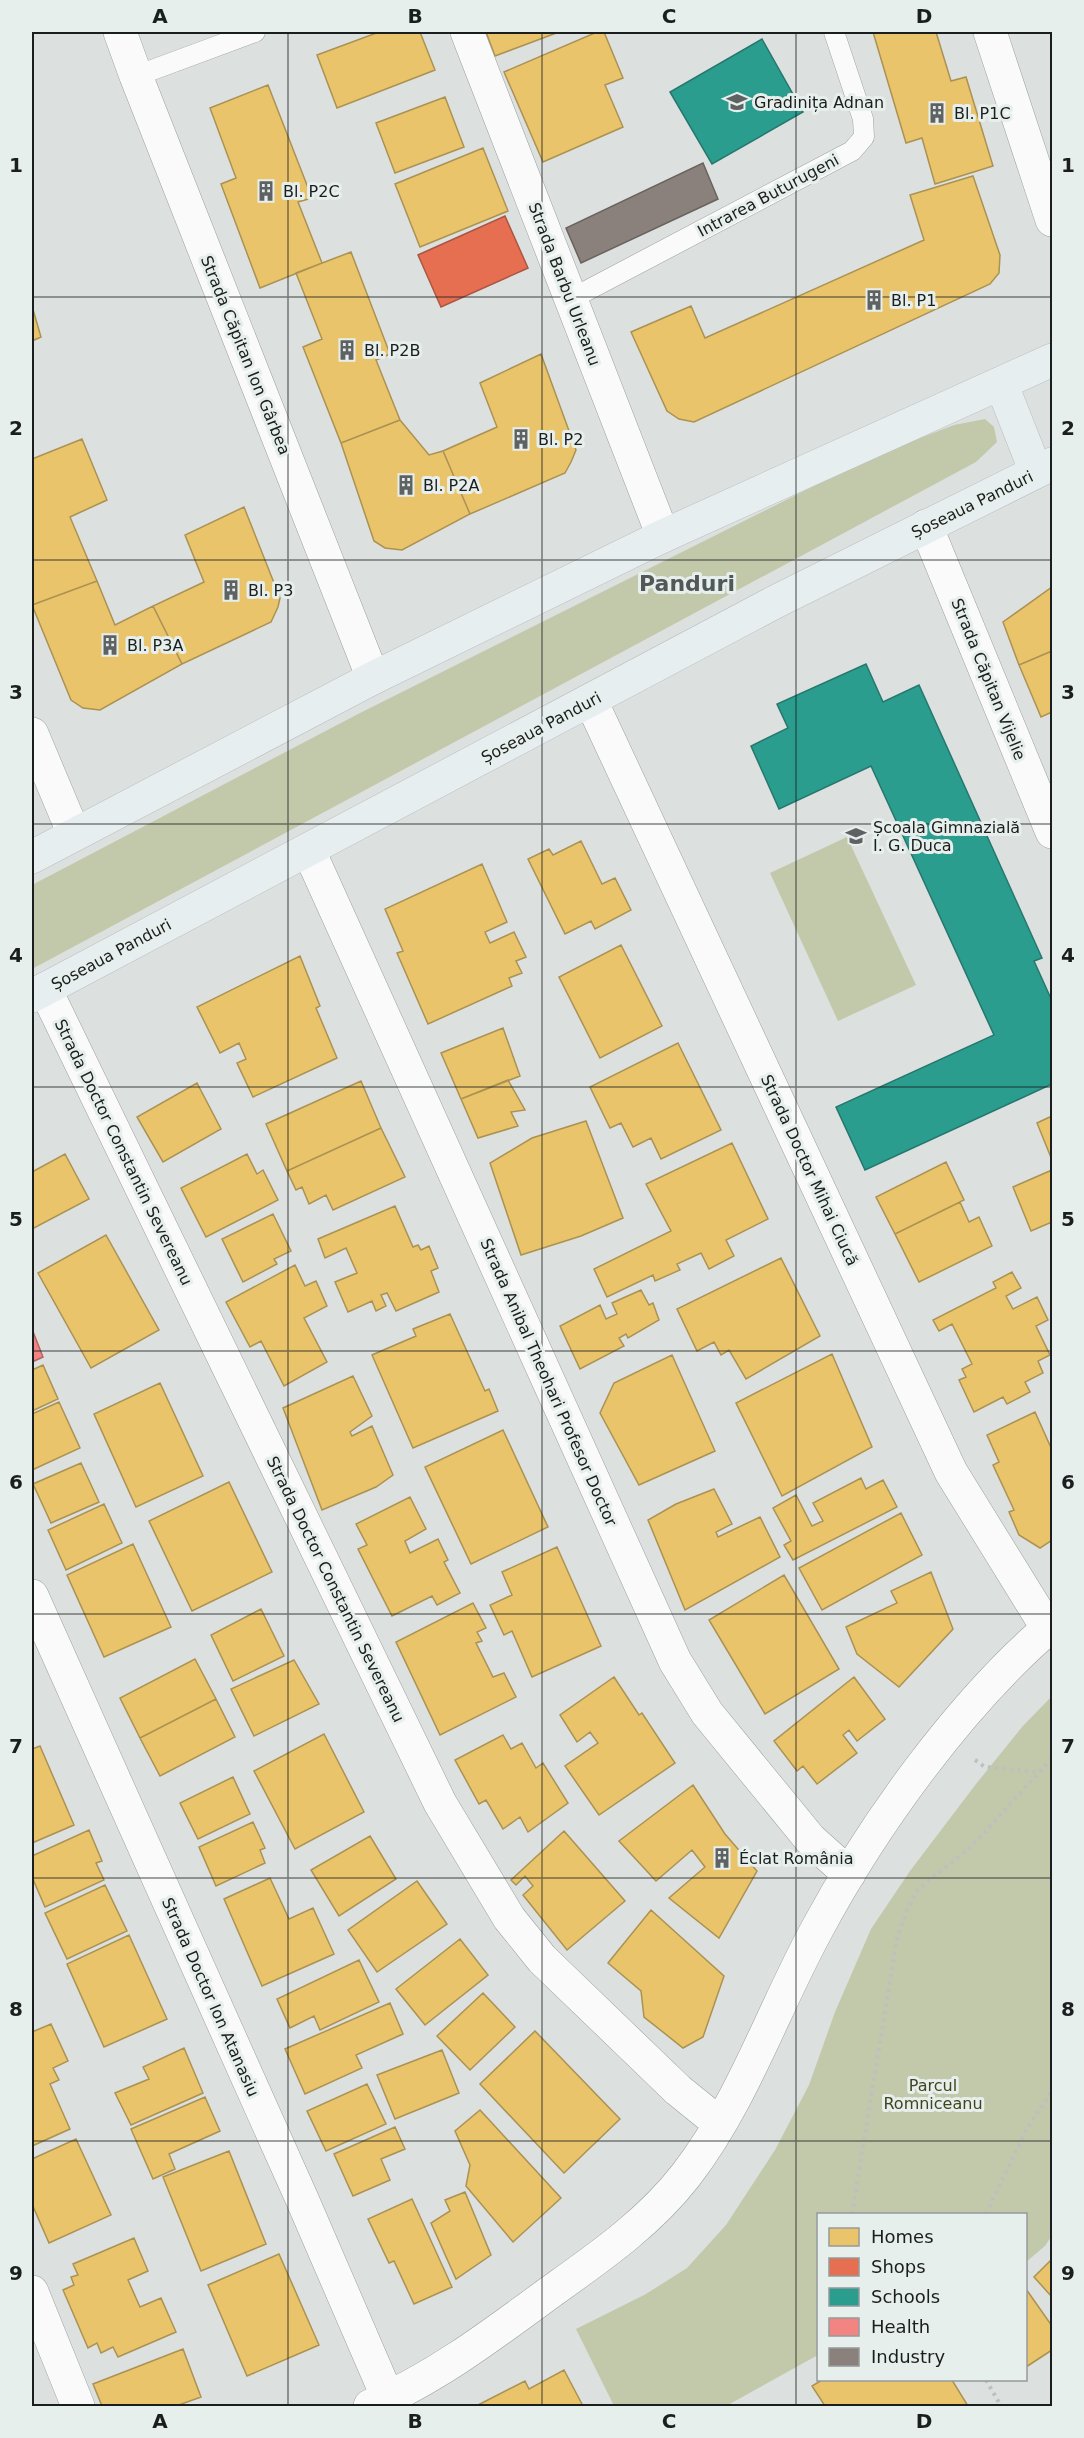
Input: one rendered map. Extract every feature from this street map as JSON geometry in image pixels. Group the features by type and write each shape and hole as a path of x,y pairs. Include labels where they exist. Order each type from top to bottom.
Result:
{"main road":[{"path":"32,857 373,678 663,536 1053,360"},
{"path":"1001,383 1044,468"},
{"name":"Șoseaua Panduri","path":"38,992 309,851 775,602 1044,468"}],"street":[{"name":"Strada Căpitan Ion Gârbea","path":"120,32 373,678"},
{"name":"Strada Barbu Urleanu","path":"467,32 663,536"},
{"path":"990,32 1053,220"},
{"name":"Strada Căpitan Vijelie","path":"926,526 1053,832"},
{"name":"Strada Doctor Mihai Ciucă","path":"591,701 951,1472 1050,1627"},
{"path":"32,734 74,834"},
{"name":"Strada Anibal Theohari Profesor Doctor","path":"309,851 675,1661 708,1713 810,1839 849,1874"},
{"name":"Strada Doctor Constantin Severeanu","path":"38,992 440,1803 469,1856 509,1918 542,1959 678,2090 720,2124"},
{"name":"Strada Doctor Ion Atanasiu","path":"32,1596 302,2199 379,2402"},
{"path":"379,2402 439,2371 478,2346 614,2246 653,2212 686,2176 720,2124 749,2072 815,1933 849,1874 910,1784 945,1739 1008,1667 1050,1627"},
{"path":"32,2292 78,2406"}],"lane":[{"path":"136,76 255,32"},
{"name":"Intrarea Buturugeni","path":"571,299 852,151 864,137 863,119 834,32"}],"path":[{"path":"945,1739 985,1767 1039,1772"},
{"path":"852,2213 897,1938 907,1910 918,1889 972,1846 1053,1758"},
{"path":"986,2213 1027,2128 1053,2091"},
{"path":"987,2381 1001,2406"}],"green space":[{"path":"985,419 994,427 997,442 976,462 32,969 32,885 358,714 876,455 954,425"},
{"path":"847,837 916,985 838,1021 770,873"},
{"name":"Parcul Romniceanu","path":"1052,1696 1052,2235 1045,2246 1027,2261 1027,2213 817,2213 817,2356 726,2406 614,2406 576,2329 646,2294 687,2268 726,2225 775,2150 809,2085 835,2012 871,1929 910,1871 1022,1727"}],"building: Homes":[{"path":"379,32 420,32 435,70 337,108 317,55"},
{"path":"486,32 559,32 495,56"},
{"path":"597,32 604,32 623,78 605,85 623,127 543,162 504,72"},
{"name":"Bl. P1C","path":"873,32 936,32 951,81 966,77 993,166 935,184 922,138 906,143"},
{"name":"Bl. P2C","path":"268,85 312,198 298,202 322,263 260,288 221,184 236,178 210,108"},
{"path":"445,97 464,147 395,173 376,123"},
{"path":"483,148 508,211 420,247 395,184"},
{"name":"Bl. P1","path":"973,176 1000,255 999,273 990,284 694,422 679,419 667,411 631,332 691,306 705,338 924,240 910,195"},
{"name":"Bl. P2B","path":"351,252 390,354 376,360 400,420 341,443 303,347 322,339 296,273"},
{"path":"32,306 41,337 32,341"},
{"name":"Bl. P2","path":"541,354 576,450 571,462 565,473 470,514 443,451 497,427 480,383"},
{"name":"Bl. P2A","path":"400,420 429,455 443,451 470,514 402,550 385,548 374,541 341,443"},
{"path":"82,439 107,500 70,517 97,581 32,605 32,459"},
{"name":"Bl. P3","path":"244,507 280,598 278,607 271,622 182,664 153,606 204,582 185,535"},
{"name":"Bl. P3A","path":"97,581 115,625 153,606 182,664 100,710 83,708 71,700 32,605"},
{"path":"1052,587 1052,651 1019,665 1003,622"},
{"path":"1052,651 1052,712 1041,717 1019,665"},
{"path":"581,841 602,884 615,878 631,910 595,929 591,921 565,934 528,859 549,849 553,855"},
{"path":"482,864 507,922 485,932 490,943 514,932 526,957 516,961 522,973 509,978 512,986 428,1024 397,953 403,951 385,909"},
{"path":"621,945 662,1026 600,1058 559,977"},
{"path":"300,956 320,1006 316,1008 337,1058 253,1097 237,1063 246,1059 239,1043 220,1053 197,1007"},
{"path":"503,1028 520,1076 461,1099 441,1053"},
{"path":"678,1043 721,1130 661,1159 651,1138 633,1147 621,1123 610,1128 590,1087"},
{"path":"508,1080 525,1110 511,1112 518,1126 478,1138 461,1099"},
{"path":"361,1081 381,1128 287,1171 266,1124"},
{"path":"197,1083 221,1129 163,1162 137,1117"},
{"path":"1052,1116 1052,1160 1037,1123"},
{"path":"586,1121 623,1218 581,1236 521,1255 490,1163 532,1138"},
{"path":"381,1128 405,1177 333,1210 326,1195 309,1204 302,1187 296,1190 287,1171"},
{"path":"732,1143 768,1219 726,1240 734,1256 709,1269 701,1253 677,1264 680,1270 655,1281 653,1275 607,1297 594,1269 671,1231 646,1184"},
{"path":"65,1154 89,1199 32,1229 32,1172"},
{"path":"247,1154 257,1174 263,1170 278,1200 206,1237 181,1188"},
{"path":"946,1162 964,1200 895,1234 876,1197"},
{"path":"1052,1170 1052,1222 1031,1231 1013,1187"},
{"path":"960,1202 969,1222 979,1217 992,1246 919,1282 895,1234"},
{"path":"395,1206 413,1247 418,1245 421,1250 429,1246 438,1268 431,1271 439,1292 396,1311 387,1293 381,1295 386,1306 376,1311 372,1301 348,1312 335,1282 357,1273 346,1248 325,1258 318,1239"},
{"path":"273,1214 291,1251 274,1259 277,1264 243,1282 222,1239"},
{"path":"106,1235 159,1330 91,1368 38,1273"},
{"path":"781,1258 820,1336 746,1379 729,1350 721,1355 714,1342 697,1351 677,1309"},
{"path":"295,1265 305,1286 316,1281 327,1306 304,1318 327,1362 284,1386 261,1341 250,1347 226,1302"},
{"path":"1012,1272 1021,1288 1006,1296 1013,1309 1037,1297 1048,1320 1036,1326 1050,1355 1038,1361 1043,1373 1025,1382 1030,1392 1007,1404 1003,1397 974,1412 959,1380 966,1377 962,1369 972,1364 952,1324 939,1331 933,1320 996,1288 993,1282"},
{"path":"641,1290 649,1305 653,1303 659,1320 628,1338 626,1334 619,1338 624,1346 580,1369 560,1326 600,1305 606,1319 617,1314 612,1303"},
{"path":"450,1314 485,1391 489,1389 498,1411 413,1448 372,1355 416,1336 413,1329"},
{"path":"832,1354 872,1447 782,1496 736,1403"},
{"path":"672,1355 715,1451 639,1485 600,1413 614,1383"},
{"path":"43,1365 58,1399 32,1411 32,1370"},
{"path":"353,1376 372,1416 350,1432 352,1436 372,1426 393,1475 376,1487 322,1510 283,1408"},
{"path":"160,1383 203,1476 136,1507 94,1414"},
{"path":"59,1402 80,1448 32,1470 32,1414"},
{"path":"1035,1412 1052,1450 1052,1540 1040,1548 1019,1535 1009,1512 1014,1510 993,1465 999,1462 987,1435"},
{"path":"503,1430 548,1527 471,1564 425,1467"},
{"path":"81,1463 99,1502 51,1523 33,1484"},
{"path":"861,1478 866,1489 883,1480 897,1507 793,1560 784,1545 791,1541 773,1508 796,1495 812,1526 823,1521 813,1503"},
{"path":"229,1482 272,1572 192,1611 149,1521"},
{"path":"714,1489 732,1524 716,1532 718,1537 760,1517 780,1557 685,1610 648,1520 676,1504"},
{"path":"410,1497 426,1529 405,1541 410,1553 438,1539 448,1560 444,1562 460,1593 437,1605 432,1596 392,1616 358,1549 367,1545 356,1524"},
{"path":"104,1504 122,1543 66,1570 48,1530"},
{"path":"901,1513 922,1555 822,1610 799,1568"},
{"path":"133,1544 171,1627 104,1657 67,1575"},
{"path":"557,1547 601,1646 532,1677 512,1631 504,1635 490,1605 512,1595 502,1572"},
{"path":"931,1572 953,1629 899,1687 857,1654 846,1627 897,1603 891,1591"},
{"path":"784,1575 839,1669 765,1714 709,1620"},
{"path":"473,1603 486,1628 477,1632 482,1641 476,1643 493,1677 504,1673 516,1697 440,1735 396,1642"},
{"path":"261,1609 284,1656 233,1681 211,1635"},
{"path":"195,1659 216,1699 140,1738 120,1698"},
{"path":"294,1660 319,1704 254,1736 231,1689"},
{"path":"614,1677 639,1715 642,1713 675,1763 599,1815 565,1766 598,1743 590,1732 577,1742 560,1715"},
{"path":"854,1677 885,1719 857,1741 849,1730 843,1735 857,1753 817,1784 803,1766 797,1771 774,1741"},
{"path":"216,1699 235,1737 160,1776 140,1738"},
{"path":"324,1734 364,1812 295,1849 254,1771"},
{"path":"503,1735 511,1749 522,1743 536,1768 543,1763 568,1803 528,1832 520,1817 503,1829 486,1800 479,1804 455,1760"},
{"path":"40,1746 74,1825 32,1843 32,1749"},
{"path":"233,1777 250,1814 198,1839 180,1803"},
{"name":"Éclat România","path":"693,1785 725,1834 757,1871 719,1938 669,1898 705,1867 692,1850 656,1881 619,1841"},
{"path":"253,1822 265,1848 260,1850 265,1863 216,1886 199,1847"},
{"path":"89,1830 102,1861 96,1863 104,1880 45,1907 32,1877 32,1856"},
{"path":"564,1831 625,1901 567,1950 523,1895 533,1886 525,1876 516,1885 511,1880"},
{"path":"370,1836 396,1879 339,1916 311,1870"},
{"path":"270,1878 289,1919 313,1908 334,1954 262,1986 224,1899"},
{"path":"417,1881 447,1924 377,1972 348,1930"},
{"path":"105,1885 127,1931 67,1959 45,1913"},
{"path":"651,1910 724,1976 703,2037 683,2048 644,2017 641,1991 608,1963"},
{"path":"129,1935 167,2019 104,2047 67,1964"},
{"path":"460,1939 488,1975 425,2025 396,1989"},
{"path":"359,1960 379,2002 320,2030 314,2016 290,2028 277,1999"},
{"path":"483,1993 515,2027 470,2070 437,2036"},
{"path":"390,2003 403,2034 356,2055 362,2068 305,2094 285,2049"},
{"path":"51,2024 68,2061 53,2068 59,2080 50,2084 70,2129 32,2146 32,2032"},
{"path":"535,2031 620,2119 564,2173 480,2084"},
{"path":"184,2048 203,2093 131,2125 115,2093 149,2079 143,2067"},
{"path":"442,2050 459,2093 395,2119 377,2075"},
{"path":"367,2084 386,2124 326,2151 307,2111"},
{"path":"205,2097 220,2131 169,2154 175,2169 153,2179 131,2129"},
{"path":"480,2110 561,2198 513,2242 466,2186 470,2165 455,2131"},
{"path":"395,2127 405,2149 381,2159 390,2180 353,2196 334,2154"},
{"path":"76,2139 111,2215 49,2243 32,2204 32,2159"},
{"path":"229,2151 266,2244 201,2271 163,2177"},
{"path":"465,2192 491,2255 456,2279 431,2223 450,2211 445,2200"},
{"path":"412,2199 452,2287 414,2304 394,2261 389,2263 368,2219"},
{"path":"134,2238 148,2271 128,2280 140,2307 161,2298 176,2332 118,2357 113,2347 101,2353 97,2343 88,2348 63,2290 74,2285 71,2277 78,2275 73,2264"},
{"path":"279,2254 319,2345 247,2376 208,2285"},
{"path":"1052,2259 1052,2297 1034,2277"},
{"path":"1027,2290 1052,2326 1052,2350 1027,2366"},
{"path":"183,2349 201,2397 176,2406 102,2406 93,2384"},
{"path":"564,2370 583,2406 476,2406 525,2381 529,2389"},
{"path":"820,2381 953,2381 968,2406 825,2406 812,2386"}],"building: Shops":[{"path":"505,216 528,268 441,307 418,255"}],"building: Schools":[{"name":"Gradinița Adnan","path":"762,39 803,112 712,164 670,92"},
{"path":"866,664 883,702 919,685 1042,958 1034,961 1052,1001 1052,1084 865,1170 836,1107 994,1035 871,766 779,809 751,746 788,728 777,704"}],"building: Health":[{"path":"32,1329 43,1357 32,1362"}],"building: Industry":[{"path":"703,163 718,199 581,263 566,228"}],"place":[{"name":"Gradinița Adnan","path":"737,102"},
{"name":"Bl. P1C","path":"937,113"},
{"name":"Bl. P2C","path":"266,191"},
{"name":"Bl. P1","path":"874,300"},
{"name":"Bl. P2B","path":"347,350"},
{"name":"Bl. P2","path":"521,439"},
{"name":"Bl. P2A","path":"406,485"},
{"name":"Bl. P3","path":"231,590"},
{"name":"Bl. P3A","path":"110,645"},
{"name":"Școala Gimnazială I. G. Duca","path":"856,836"},
{"name":"Éclat România","path":"722,1858"}],"district":[{"name":"Panduri","path":"687,583"}]}
